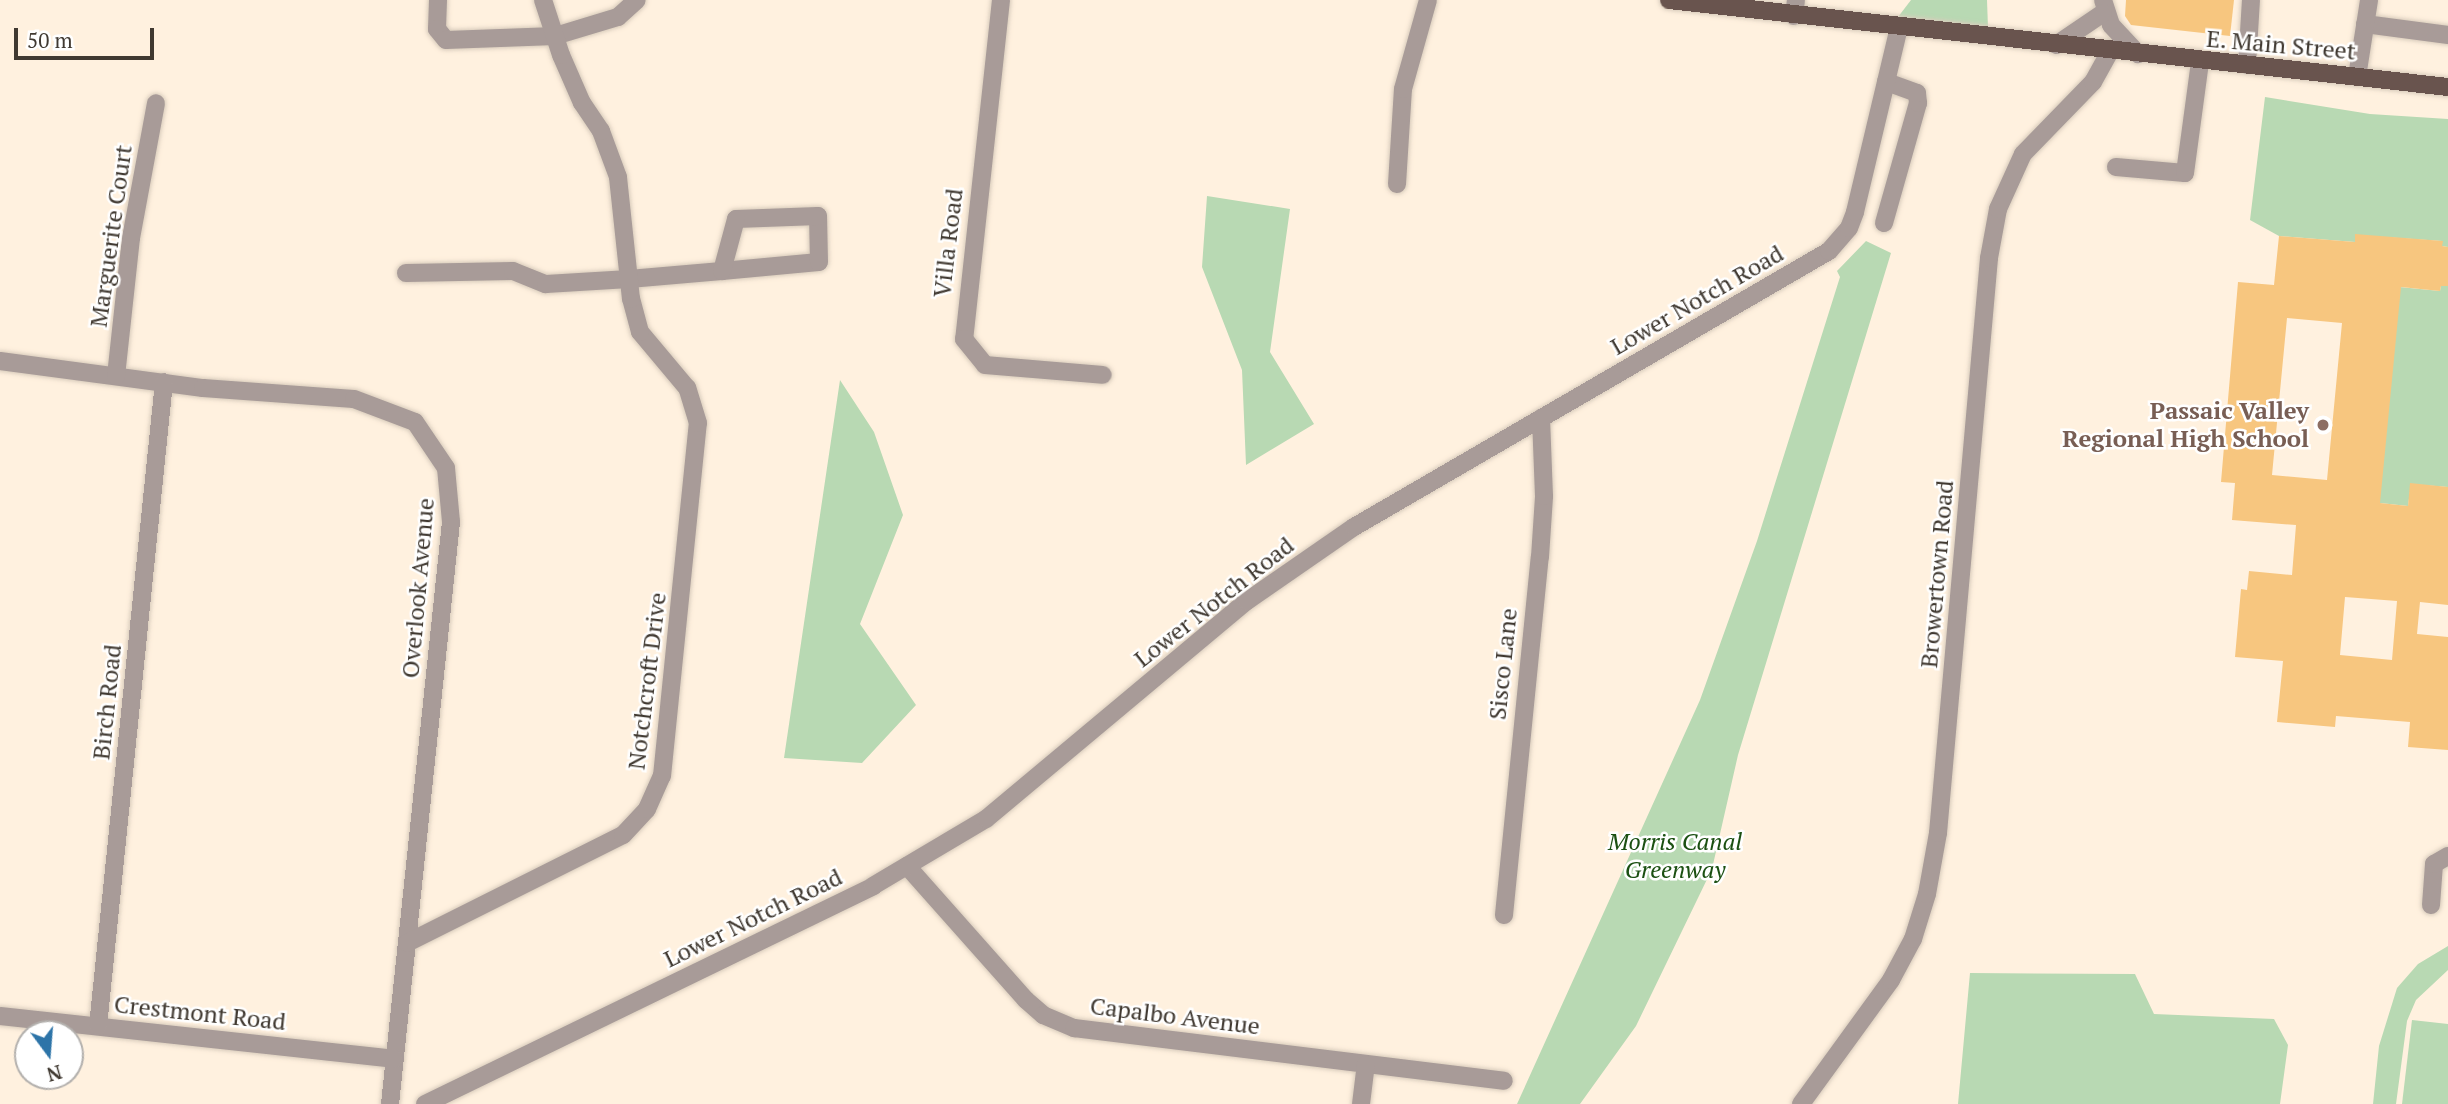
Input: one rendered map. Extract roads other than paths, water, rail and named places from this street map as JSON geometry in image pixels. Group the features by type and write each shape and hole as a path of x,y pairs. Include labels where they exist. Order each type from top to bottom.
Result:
{"main road":[{"name":"E. Main Street","path":"1670,0 1795,8 1899,28 2448,87"}],"street":[{"path":"439,0 437,29 446,40 555,36 618,18 637,0"},
{"name":"Notchcroft Drive","path":"407,943 623,835 647,809 662,776 698,423 687,388 640,332 631,299 618,177 601,131 582,103 555,36 544,0"},
{"name":"Villa Road","path":"1001,0 964,339 985,365 1103,375"},
{"path":"1397,184 1403,89 1428,0"},
{"path":"2247,65 2251,0"},
{"path":"2357,77 2369,0"},
{"path":"2056,45 2103,7 2138,54"},
{"path":"2365,24 2448,35"},
{"name":"Lower Notch Road","path":"425,1104 907,866 986,819 1247,601 1415,488 1829,251 1849,228 1855,212 1899,28"},
{"name":"Browertown Road","path":"1801,1104 1891,980 1913,939 1927,894 1938,833 1987,270 1998,209 2023,154 2093,82 2110,51"},
{"path":"2116,167 2185,173 2200,62"},
{"path":"1884,223 1918,103 1917,93 1886,82"},
{"name":"Marguerite Court","path":"116,376 131,238 156,103"},
{"path":"406,273 513,271 546,284 629,279 722,271 819,262 818,215 736,219 722,271"},
{"name":"Overlook Avenue","path":"0,360 164,382 354,399 382,406 415,422 446,468 451,522 390,1104"},
{"name":"Birch Road","path":"98,1026 164,382"},
{"name":"Sisco Lane","path":"1504,915 1540,557 1544,496 1541,418"},
{"path":"2431,905 2434,864 2448,856"},
{"name":"Capalbo Avenue","path":"907,866 1026,1000 1057,1022 1175,1042 1504,1081"},
{"name":"Crestmont Road","path":"0,1016 394,1059"},
{"path":"1361,1104 1366,1065"}],"place":[{"name":"Passaic Valley Regional High School","path":"2323,425"}],"park label":[{"name":"Morris Canal Greenway","path":"1675,856"}]}
